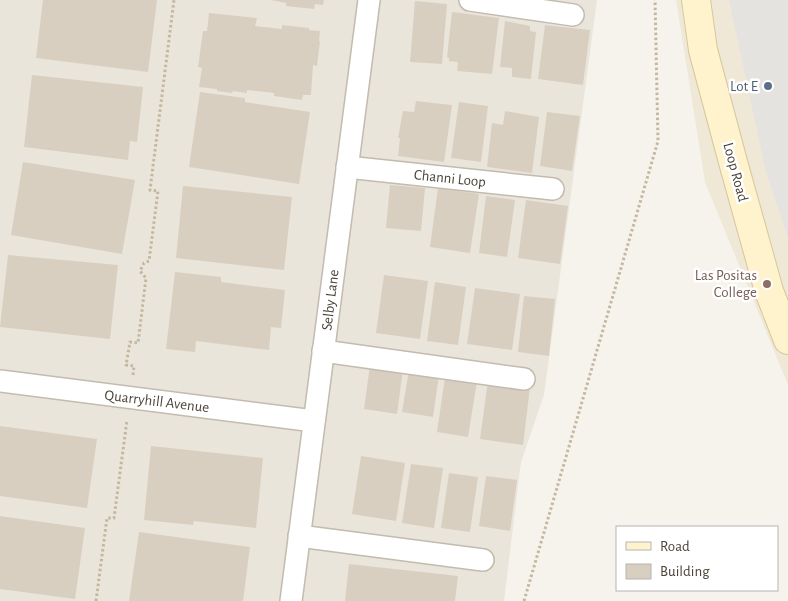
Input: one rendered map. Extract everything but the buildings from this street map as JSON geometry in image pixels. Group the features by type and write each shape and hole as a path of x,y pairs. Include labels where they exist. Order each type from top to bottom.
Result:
{"street":[{"name":"Selby Lane","path":"291,601 369,0"},
{"path":"470,0 572,15"},
{"name":"Loop Road","path":"696,0 704,50 733,162 769,291 788,340"},
{"name":"Channi Loop","path":"347,167 553,189"},
{"path":"323,351 524,379"},
{"name":"Quarryhill Avenue","path":"0,381 314,421"},
{"path":"299,536 483,560"}],"path":[{"path":"96,601 107,518 114,518 130,398 134,366 126,365 130,342 138,343 146,278 140,271 144,263 149,261 158,191 150,190 174,0"},
{"path":"524,601 658,141 655,0"}],"shaded area":[{"path":"0,0 597,0 544,395 521,462 504,601 0,601"},
{"name":"Las Positas College","path":"676,0 788,0 788,385 705,182"},
{"name":"Lot E","path":"729,0 788,0 788,238 766,173"}],"place":[{"name":"Lot E","path":"768,86"},
{"name":"Las Positas College","path":"767,284"}]}
